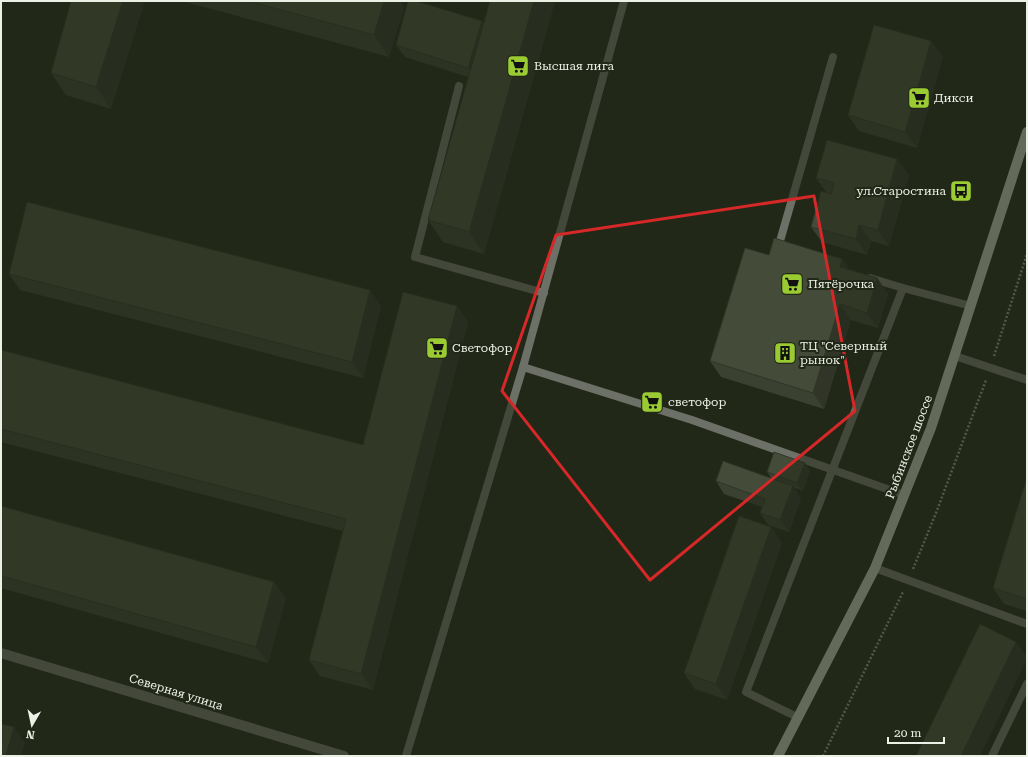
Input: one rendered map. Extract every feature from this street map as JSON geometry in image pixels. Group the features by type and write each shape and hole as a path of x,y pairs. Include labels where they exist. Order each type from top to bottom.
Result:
{"main road":[{"name":"Рыбинское шоссе","path":"778,756 875,568 931,428 972,306 1027,132"}],"street":[{"name":"Северная улица","path":"1,653 344,756"}],"lane":[{"path":"406,756 523,367 624,1"},
{"path":"785,251 778,248 833,57"},
{"path":"459,86 415,257 544,293"},
{"path":"859,274 903,288 972,306"},
{"path":"797,717 746,692 903,288"},
{"path":"955,356 1027,380"},
{"path":"523,367 692,420 904,495"},
{"path":"875,568 1027,624"},
{"path":"992,756 1027,684"}],"path":[{"path":"993,358 1027,254"},
{"path":"823,756 908,581 936,513 988,373"}],"highlighted area":[{"path":"814,196 855,411 650,580 502,391 556,235"}],"building":[{"path":"71,1 123,1 96,87 51,73"},
{"path":"248,1 384,1 374,35"},
{"path":"408,1 416,1 482,21 468,68 396,45"},
{"path":"490,1 534,1 469,232 428,220"},
{"path":"874,25 931,41 905,132 848,115"},
{"path":"827,140 897,159 878,230 859,225 856,239 811,227 821,191 831,194 834,183 816,178"},
{"path":"27,202 370,290 352,362 9,274"},
{"name":"ТЦ \"Северный рынок\"","path":"774,238 842,259 840,267 877,278 867,313 840,304 813,393 710,361 745,248 769,255"},
{"path":"403,292 457,306 361,674 309,660 346,519 1,429 1,350 363,445"},
{"path":"774,452 805,463 797,483 767,472"},
{"path":"723,461 793,486 780,520 760,513 765,499 716,481"},
{"path":"1027,477 1027,599 993,588"},
{"path":"1,506 274,582 256,647 1,576"},
{"path":"739,516 771,527 716,684 684,673"},
{"path":"980,624 1016,642 961,756 916,756"},
{"path":"1,724 14,727 6,756 1,756"}],"place":[{"name":"Высшая лига","path":"518,66"},
{"name":"Дикси","path":"919,98"},
{"name":"ул.Старостина","path":"961,191"},
{"name":"Пятёрочка","path":"792,284"},
{"name":"Светофор","path":"437,348"},
{"name":"ТЦ \"Северный рынок\"","path":"785,353"},
{"name":"светофор","path":"652,402"}]}
